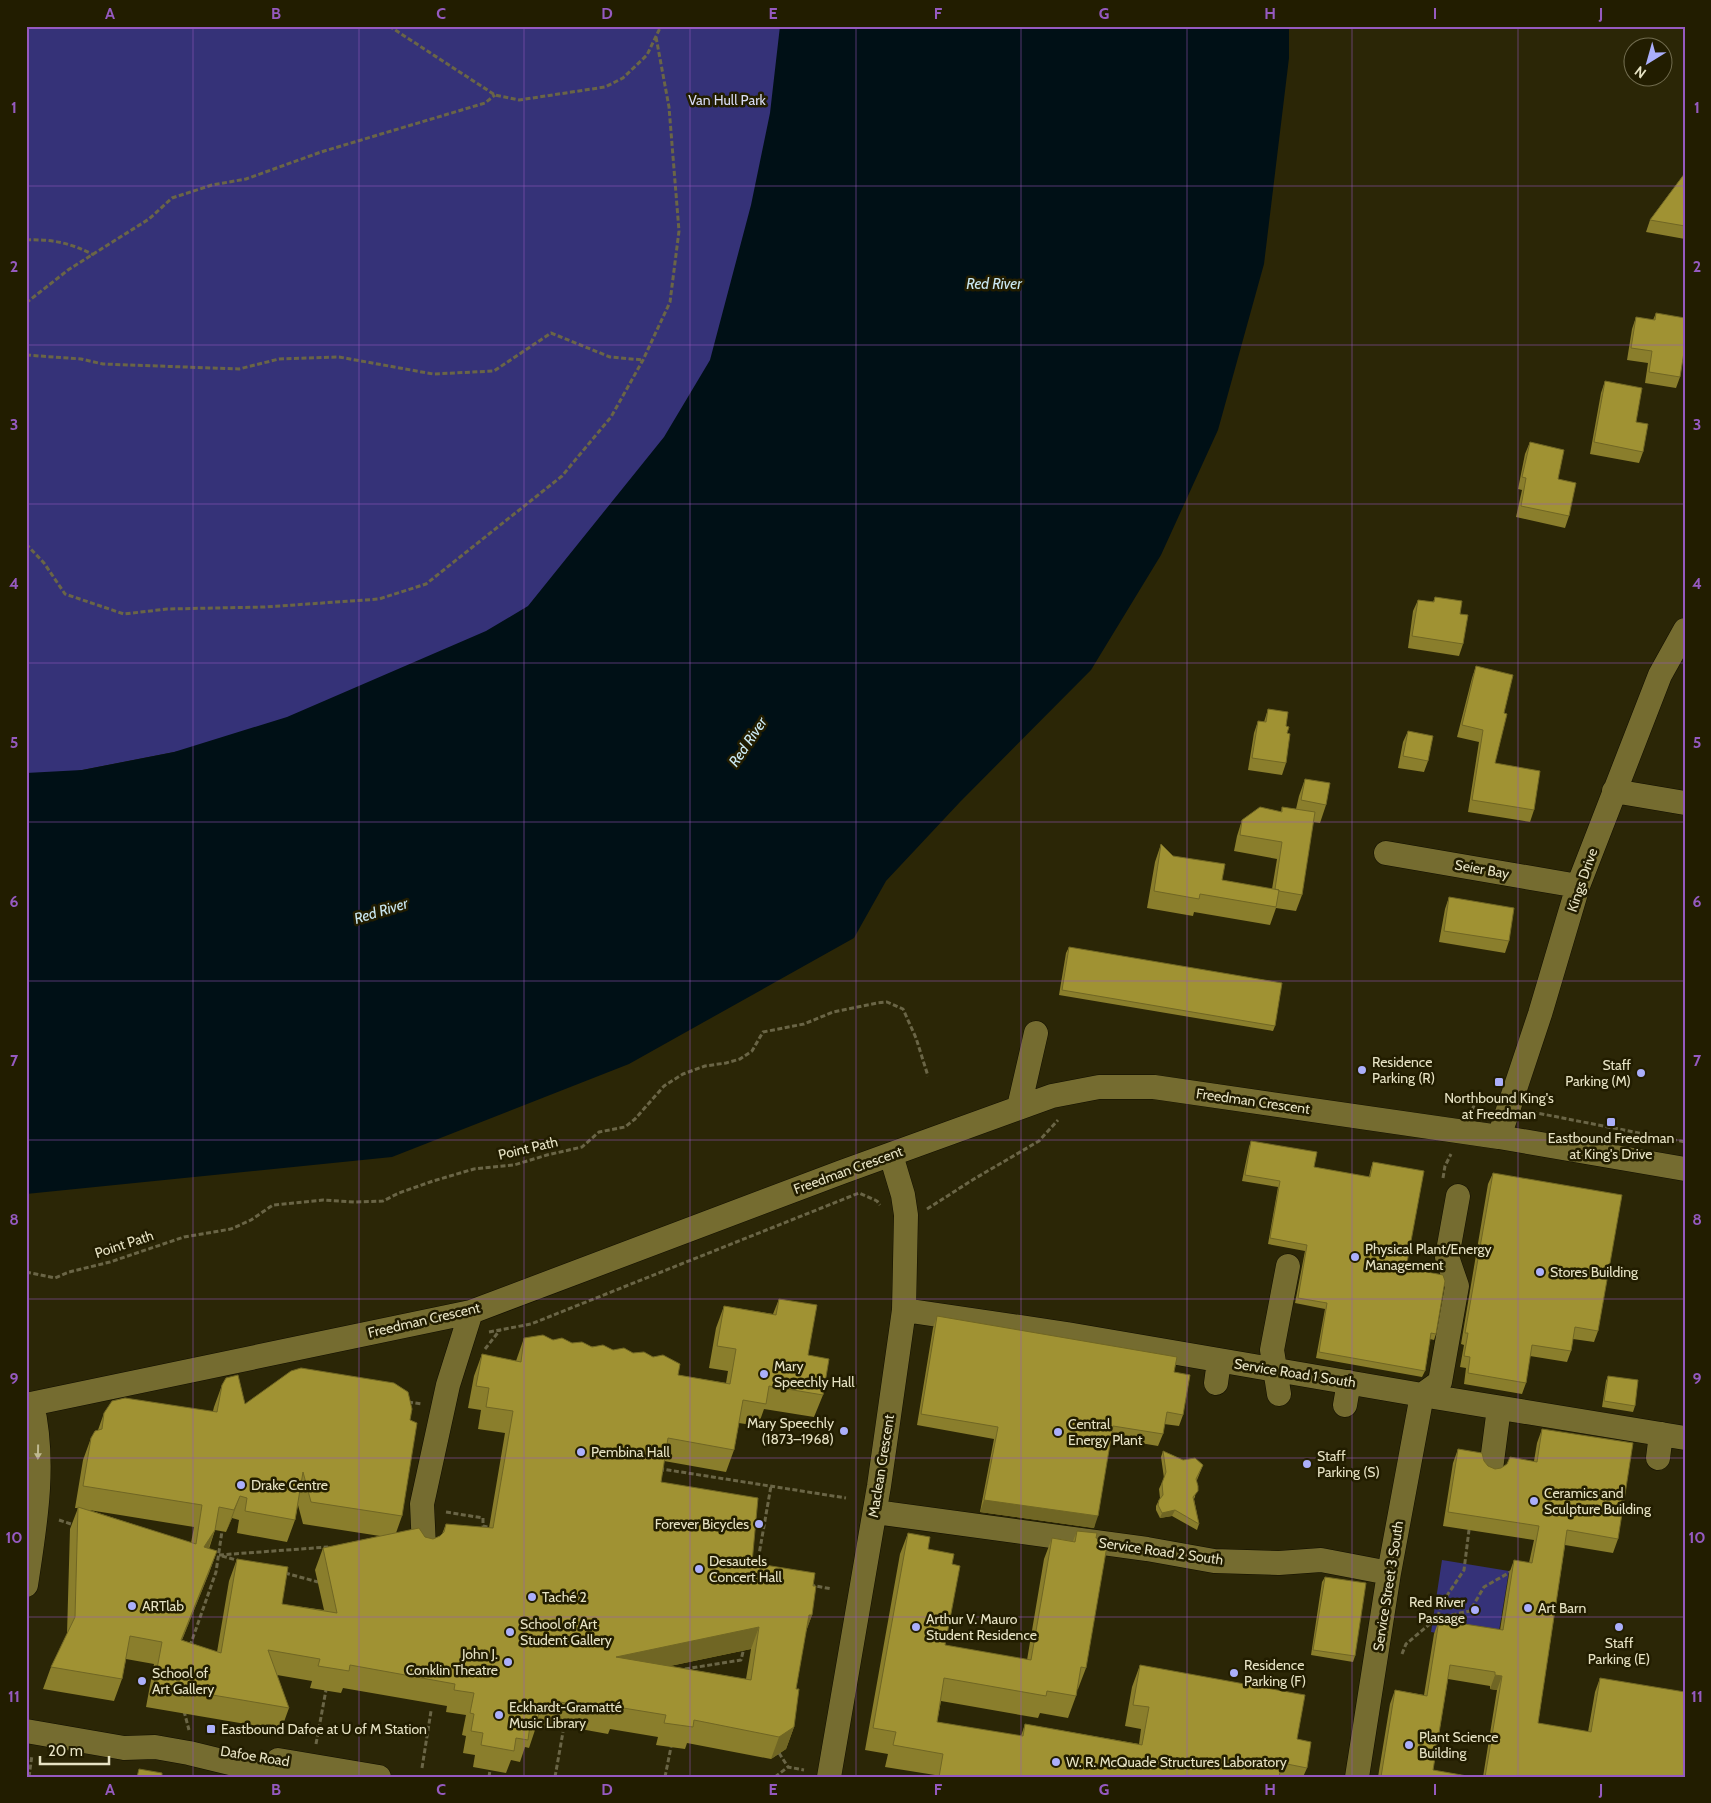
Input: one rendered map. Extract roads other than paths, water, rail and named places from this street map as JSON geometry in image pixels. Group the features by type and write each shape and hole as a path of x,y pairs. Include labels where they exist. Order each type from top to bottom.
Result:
{"street":[{"name":"Kings Drive","path":"1498,1137 1548,1020 1578,886 1660,676 1685,630"},
{"path":"1614,791 1685,803"},
{"name":"Seier Bay","path":"1386,852 1578,886"},
{"path":"1020,1107 1036,1033"},
{"name":"Freedman Crescent","path":"29,1404 471,1312 1020,1107 1052,1096 1099,1086 1154,1087 1498,1137 1685,1170"},
{"name":"Maclean Crescent","path":"828,1777 875,1512 904,1310 906,1215 903,1195 891,1155"},
{"path":"1422,1395 1440,1382 1456,1286 1447,1257 1458,1196"},
{"path":"1279,1394 1272,1350 1288,1266"},
{"name":"Service Road 1 South","path":"904,1310 1000,1315 1133,1338 1208,1361 1276,1370 1685,1438"},
{"path":"424,1546 422,1504 448,1385 471,1312"},
{"path":"1345,1405 1349,1382"},
{"name":"Service Street 3 South","path":"1357,1777 1389,1573 1422,1395"},
{"path":"26,1585 37,1512 38,1428 29,1404"},
{"path":"1491,1469 1500,1408"},
{"path":"1658,1458 1661,1434"},
{"name":"Service Road 2 South","path":"875,1512 1146,1549 1214,1561 1279,1563 1321,1560 1389,1573"},
{"name":"Dafoe Road","path":"30,1741 124,1748 190,1744 380,1777"},
{"name":"Dafoe Road","path":"190,1744 259,1770 298,1777"}],"water":[{"name":"Red River","path":"780,26 1289,26 1289,58 1264,264 1218,430 1161,555 1091,670 960,802 886,881 854,938 629,1064 392,1157 26,1194 26,773 82,770 174,752 287,717 486,631 528,606 664,437 710,360 751,205 770,113"}],"place":[{"name":"Residence Parking (R)","path":"1362,1070"},
{"name":"Staff Parking (M)","path":"1641,1073"},
{"name":"Northbound King's at Freedman","path":"1499,1082"},
{"name":"Eastbound Freedman at King's Drive","path":"1611,1122"},
{"name":"Physical Plant/Energy Management","path":"1355,1257"},
{"name":"Stores Building","path":"1540,1272"},
{"name":"Mary Speechly Hall","path":"764,1374"},
{"name":"Mary Speechly (1873–1968)","path":"844,1431"},
{"name":"Central Energy Plant","path":"1058,1432"},
{"name":"Pembina Hall","path":"581,1452"},
{"name":"Staff Parking (S)","path":"1307,1464"},
{"name":"Drake Centre","path":"241,1485"},
{"name":"Ceramics and Sculpture Building","path":"1534,1501"},
{"name":"Forever Bicycles","path":"759,1524"},
{"name":"Desautels Concert Hall","path":"699,1569"},
{"name":"Taché 2","path":"532,1597"},
{"name":"ARTlab","path":"132,1606"},
{"name":"Art Barn","path":"1528,1608"},
{"name":"Red River Passage","path":"1475,1610"},
{"name":"Arthur V. Mauro Student Residence","path":"916,1627"},
{"name":"Staff Parking (E)","path":"1619,1627"},
{"name":"School of Art Student Gallery","path":"510,1632"},
{"name":"John J. Conklin Theatre","path":"508,1662"},
{"name":"Residence Parking (F)","path":"1234,1673"},
{"name":"School of Art Gallery","path":"142,1681"},
{"name":"Eckhardt-Gramatté Music Library","path":"499,1715"},
{"name":"Eastbound Dafoe at U of M Station","path":"211,1729"},
{"name":"Plant Science Building","path":"1409,1745"},
{"name":"W. R. McQuade Structures Laboratory","path":"1056,1762"}],"park label":[{"name":"Van Hull Park","path":"727,100"}]}
